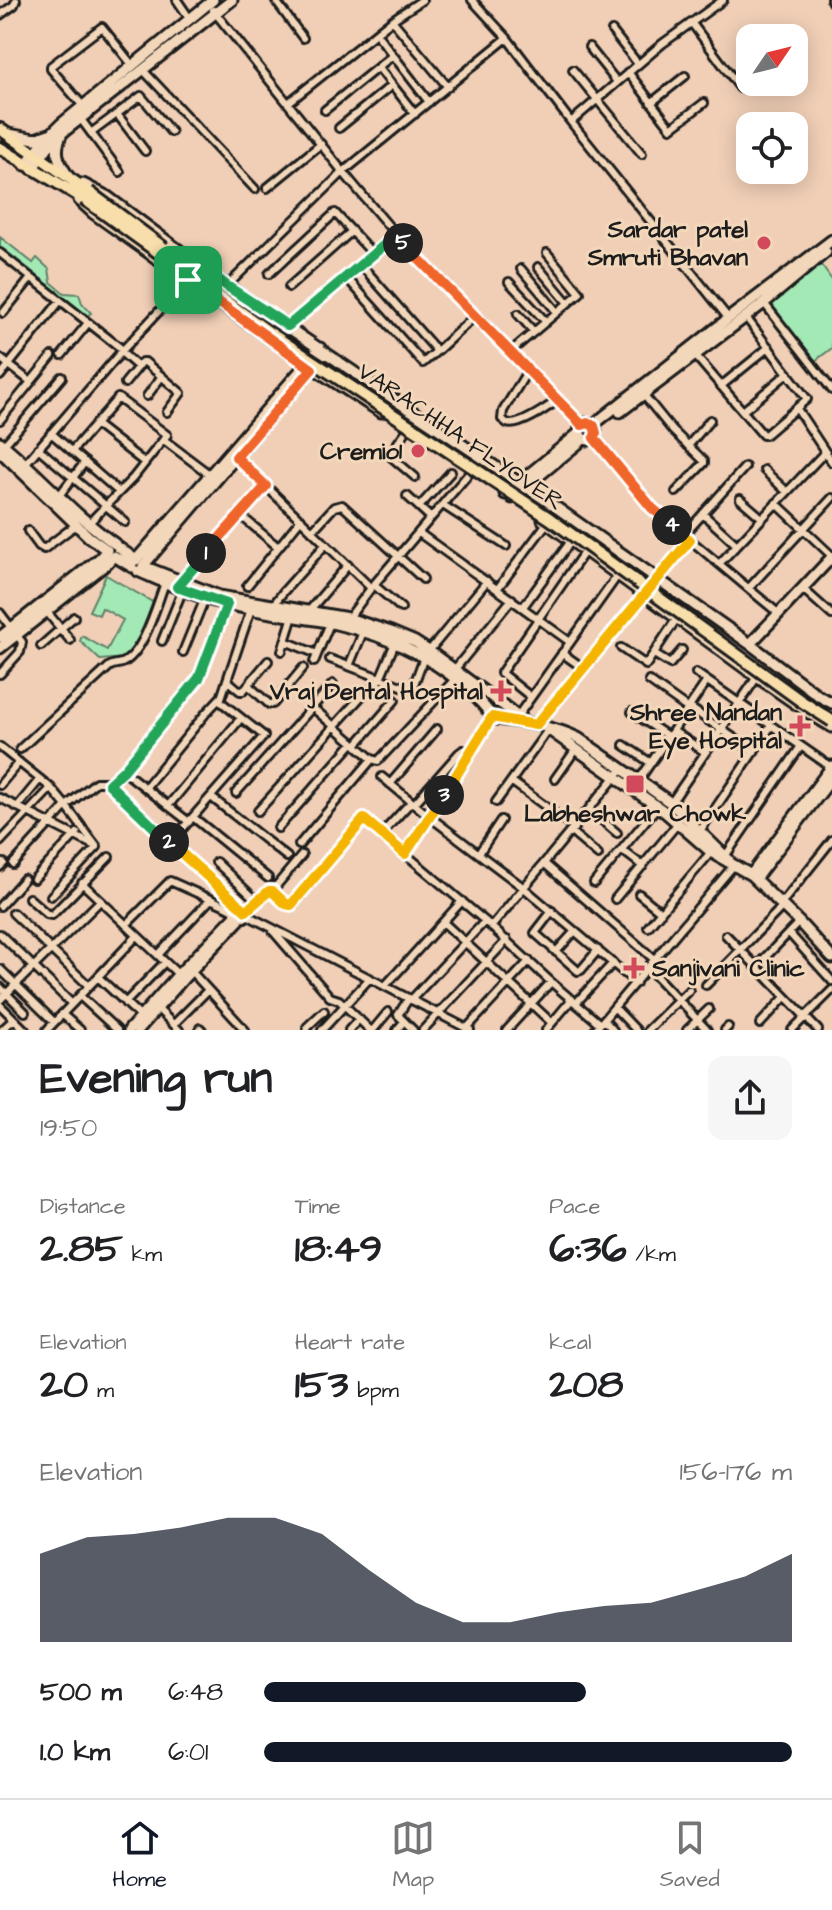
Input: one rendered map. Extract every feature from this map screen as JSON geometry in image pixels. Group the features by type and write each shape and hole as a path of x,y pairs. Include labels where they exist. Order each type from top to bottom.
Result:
{"main road":[{"path":"3,131 38,155 68,183"},
{"path":"0,148 29,167 68,183"},
{"name":"VARACHHA FLYOVER","path":"68,183 262,322 517,489 832,713"},
{"name":"VARACHHA FLYOVER","path":"86,195 270,333 549,518 832,721"}],"street":[{"path":"0,15 16,0"},
{"path":"177,0 190,19"},
{"path":"3,131 35,139 57,133 232,0"},
{"path":"275,0 303,38"},
{"path":"288,103 392,20 422,0"},
{"path":"472,0 507,38 731,321"},
{"path":"571,122 628,72 723,0"},
{"path":"29,167 83,106 210,2 216,14 396,235 558,400 652,508 778,613"},
{"path":"392,20 448,87"},
{"path":"691,22 736,83"},
{"path":"83,106 51,66 102,27 133,66"},
{"path":"612,31 638,64"},
{"path":"376,33 429,102"},
{"path":"227,286 343,172 507,38"},
{"path":"589,47 617,82"},
{"path":"325,110 393,55"},
{"path":"378,67 415,114"},
{"path":"143,70 255,189"},
{"path":"573,70 642,154"},
{"path":"628,72 671,128 704,103"},
{"path":"651,103 685,76"},
{"path":"339,128 392,85"},
{"path":"91,133 142,96 171,132"},
{"path":"117,114 145,151"},
{"path":"80,118 120,172"},
{"path":"57,133 57,154 68,183 93,213 309,366 547,523 757,677 832,727"},
{"path":"267,188 321,144"},
{"path":"68,183 108,197 227,286 547,501 832,703"},
{"path":"269,274 335,213 373,254"},
{"path":"289,287 352,231"},
{"path":"288,326 396,235"},
{"path":"508,496 547,469 588,432 832,240"},
{"path":"522,484 533,470 643,394 731,321 764,303 832,247"},
{"path":"510,352 579,294 547,253"},
{"path":"1,256 88,323 138,367"},
{"path":"22,467 200,265"},
{"path":"361,265 437,351"},
{"path":"538,267 568,303"},
{"path":"521,269 557,312"},
{"path":"346,277 423,363 475,316"},
{"path":"3,313 31,278"},
{"path":"509,282 546,322"},
{"path":"0,376 60,301"},
{"path":"764,303 832,390"},
{"path":"518,314 534,332"},
{"path":"694,354 765,436 807,399 745,316"},
{"path":"62,355 88,323"},
{"path":"721,386 769,347"},
{"path":"137,566 236,457 322,350"},
{"path":"0,420 52,356"},
{"path":"0,358 31,382"},
{"path":"125,383 144,361 182,393 167,412"},
{"path":"137,566 209,474 309,366"},
{"path":"528,370 503,411 505,423 528,419 558,400"},
{"path":"743,411 788,373"},
{"path":"147,396 162,376"},
{"path":"62,377 1,447 113,549 165,582 219,596 309,611 391,632 415,642 426,654 520,719"},
{"path":"643,394 704,462 676,492"},
{"path":"28,531 44,549 82,524 106,506 166,437 165,433 117,398 72,451"},
{"path":"797,409 832,462"},
{"path":"688,446 710,420"},
{"path":"95,424 145,463"},
{"path":"407,430 389,455 415,477"},
{"path":"51,433 119,492"},
{"path":"164,440 209,474"},
{"path":"719,564 832,441"},
{"path":"38,448 125,522"},
{"path":"236,457 348,565 401,608"},
{"path":"58,497 85,462"},
{"path":"22,467 58,497 82,524"},
{"path":"496,802 583,668 658,579 703,514 745,467"},
{"path":"547,469 541,486 547,501"},
{"path":"508,475 533,470"},
{"path":"764,470 787,492"},
{"path":"347,622 372,586 471,471"},
{"path":"419,507 451,472"},
{"path":"162,641 180,586 266,486"},
{"path":"407,496 431,518"},
{"path":"749,588 832,498"},
{"path":"740,499 762,518"},
{"path":"750,644 832,556 776,503"},
{"path":"312,531 334,507 342,505 423,579"},
{"path":"443,505 506,546"},
{"path":"239,514 278,547"},
{"path":"703,514 737,545"},
{"path":"247,586 301,519"},
{"path":"498,588 547,523"},
{"path":"419,533 570,642"},
{"path":"523,607 571,541"},
{"path":"274,604 326,544"},
{"path":"0,637 15,632 47,612 105,565 113,549"},
{"path":"0,648 113,549"},
{"path":"531,697 501,673 585,551"},
{"path":"309,611 348,565"},
{"path":"137,566 205,598 330,623 347,622 363,632 426,654"},
{"path":"824,566 832,573"},
{"path":"520,719 531,697 618,575"},
{"path":"330,659 412,690 426,654 487,581"},
{"path":"20,749 110,666 130,656 147,633 165,582"},
{"path":"802,588 832,615"},
{"path":"183,652 205,598"},
{"path":"312,707 378,761 455,674 512,599"},
{"path":"109,784 199,678 227,604"},
{"path":"145,788 220,698 251,609"},
{"path":"47,612 70,640"},
{"path":"0,613 22,642 22,647 0,674"},
{"path":"282,651 293,616"},
{"path":"41,646 74,617"},
{"path":"621,648 644,666 677,618"},
{"path":"314,662 330,623"},
{"path":"349,666 363,632"},
{"path":"285,641 317,654"},
{"path":"258,811 334,726 371,690 380,678 395,643"},
{"path":"654,654 671,664 682,650"},
{"path":"562,653 583,668"},
{"path":"227,680 241,691 268,661"},
{"path":"248,685 269,704 273,704 303,668"},
{"path":"696,673 832,766 753,877"},
{"path":"455,674 492,716 520,719 578,738 619,773 700,831 734,865"},
{"path":"594,883 664,807 757,677"},
{"path":"649,681 754,752"},
{"path":"639,780 707,681"},
{"path":"236,793 333,684"},
{"path":"170,843 264,736 220,698"},
{"path":"278,828 395,700"},
{"path":"405,854 492,716 491,705 502,704"},
{"path":"632,712 705,752"},
{"path":"168,806 241,718"},
{"path":"700,831 771,726"},
{"path":"543,727 619,773 639,780 678,823 711,852 753,877 832,958"},
{"path":"390,784 437,729"},
{"path":"624,745 651,763"},
{"path":"726,855 801,746"},
{"path":"1,749 51,788 97,847"},
{"path":"555,779 576,749"},
{"path":"386,829 461,751 471,751"},
{"path":"299,845 372,759"},
{"path":"0,785 19,762"},
{"path":"124,770 168,806 191,819 268,878"},
{"path":"492,926 619,773"},
{"path":"382,777 524,888 636,983"},
{"path":"753,877 832,778"},
{"path":"17,807 40,779"},
{"path":"13,864 66,806 101,781 109,784 241,912"},
{"path":"511,781 573,830 598,855"},
{"path":"0,842 51,788"},
{"path":"211,797 287,857"},
{"path":"2,801 97,847"},
{"path":"590,810 617,833"},
{"path":"272,891 286,904 294,903 364,819 492,926 599,1025 613,1030"},
{"path":"479,853 501,820"},
{"path":"615,899 678,823"},
{"path":"34,879 82,828"},
{"path":"706,985 782,905 832,840"},
{"path":"51,896 97,847"},
{"path":"622,850 643,866"},
{"path":"648,927 711,852"},
{"path":"129,1030 241,912 266,892 272,891 302,855"},
{"path":"29,898 50,915 109,857"},
{"path":"216,862 257,901"},
{"path":"545,864 655,960"},
{"path":"599,1025 734,865"},
{"path":"1,903 24,879"},
{"path":"126,925 170,881 241,912 467,1029 529,961"},
{"path":"82,883 165,962 208,990 245,1030"},
{"path":"639,894 661,912"},
{"path":"158,955 211,899"},
{"path":"25,1030 0,1003 100,901"},
{"path":"385,986 462,901"},
{"path":"552,911 535,932 556,952 579,971 598,950"},
{"path":"13,913 89,986"},
{"path":"413,1030 398,1015 485,921"},
{"path":"443,922 552,1023"},
{"path":"756,967 799,922"},
{"path":"270,927 330,997 339,1000 372,1030 388,1012"},
{"path":"556,952 575,931"},
{"path":"789,933 832,981"},
{"path":"0,934 72,1004"},
{"path":"726,935 818,1030"},
{"path":"47,1030 137,936"},
{"path":"423,1030 507,940"},
{"path":"125,1003 165,962"},
{"path":"546,1030 613,963"},
{"path":"648,968 707,1030"},
{"path":"0,969 59,1030"},
{"path":"98,977 141,1017"},
{"path":"322,1030 370,978"},
{"path":"507,1030 551,982"},
{"path":"0,987 25,1012"},
{"path":"154,1006 177,1027 208,990"},
{"path":"648,1030 689,990"},
{"path":"792,1030 832,990"},
{"path":"80,996 117,1030"},
{"path":"760,1024 785,997"},
{"path":"138,1030 154,1006"},
{"path":"615,1008 636,1030"},
{"path":"687,1030 709,1009"},
{"path":"307,1030 324,1011"},
{"path":"62,1014 80,1030"},
{"path":"2,1030 14,1019"},
{"path":"349,1030 359,1019"}],"green space":[{"path":"0,237 33,263 37,258 49,269 51,282 64,293 79,294 91,313 86,317 0,250"},
{"path":"821,265 832,280 832,348 815,361 771,304"},
{"path":"106,575 154,603 142,635 125,658 100,660 80,641 82,636 107,650 123,620 102,608 99,615 89,611"}],"place":[{"name":"Sardar patel Smruti Bhavan","path":"764,243"},
{"name":"Cremio1","path":"418,451"},
{"name":"Vraj Dental Hospital","path":"501,691"},
{"name":"Shree Nandan Eye Hospital","path":"800,726"},
{"name":"Labheshwar Chowk","path":"635,784"},
{"name":"Sanjivani Clinic","path":"634,968"}],"route":[{"path":"396,235 582,425 588,423 594,426 594,438 652,508 690,540 536,725 492,717 405,854 364,819 294,903 286,904 269,891 246,911 109,784 199,678 227,604 177,587 266,486 236,457 312,369 188,280 200,265 288,326 396,235"}]}
